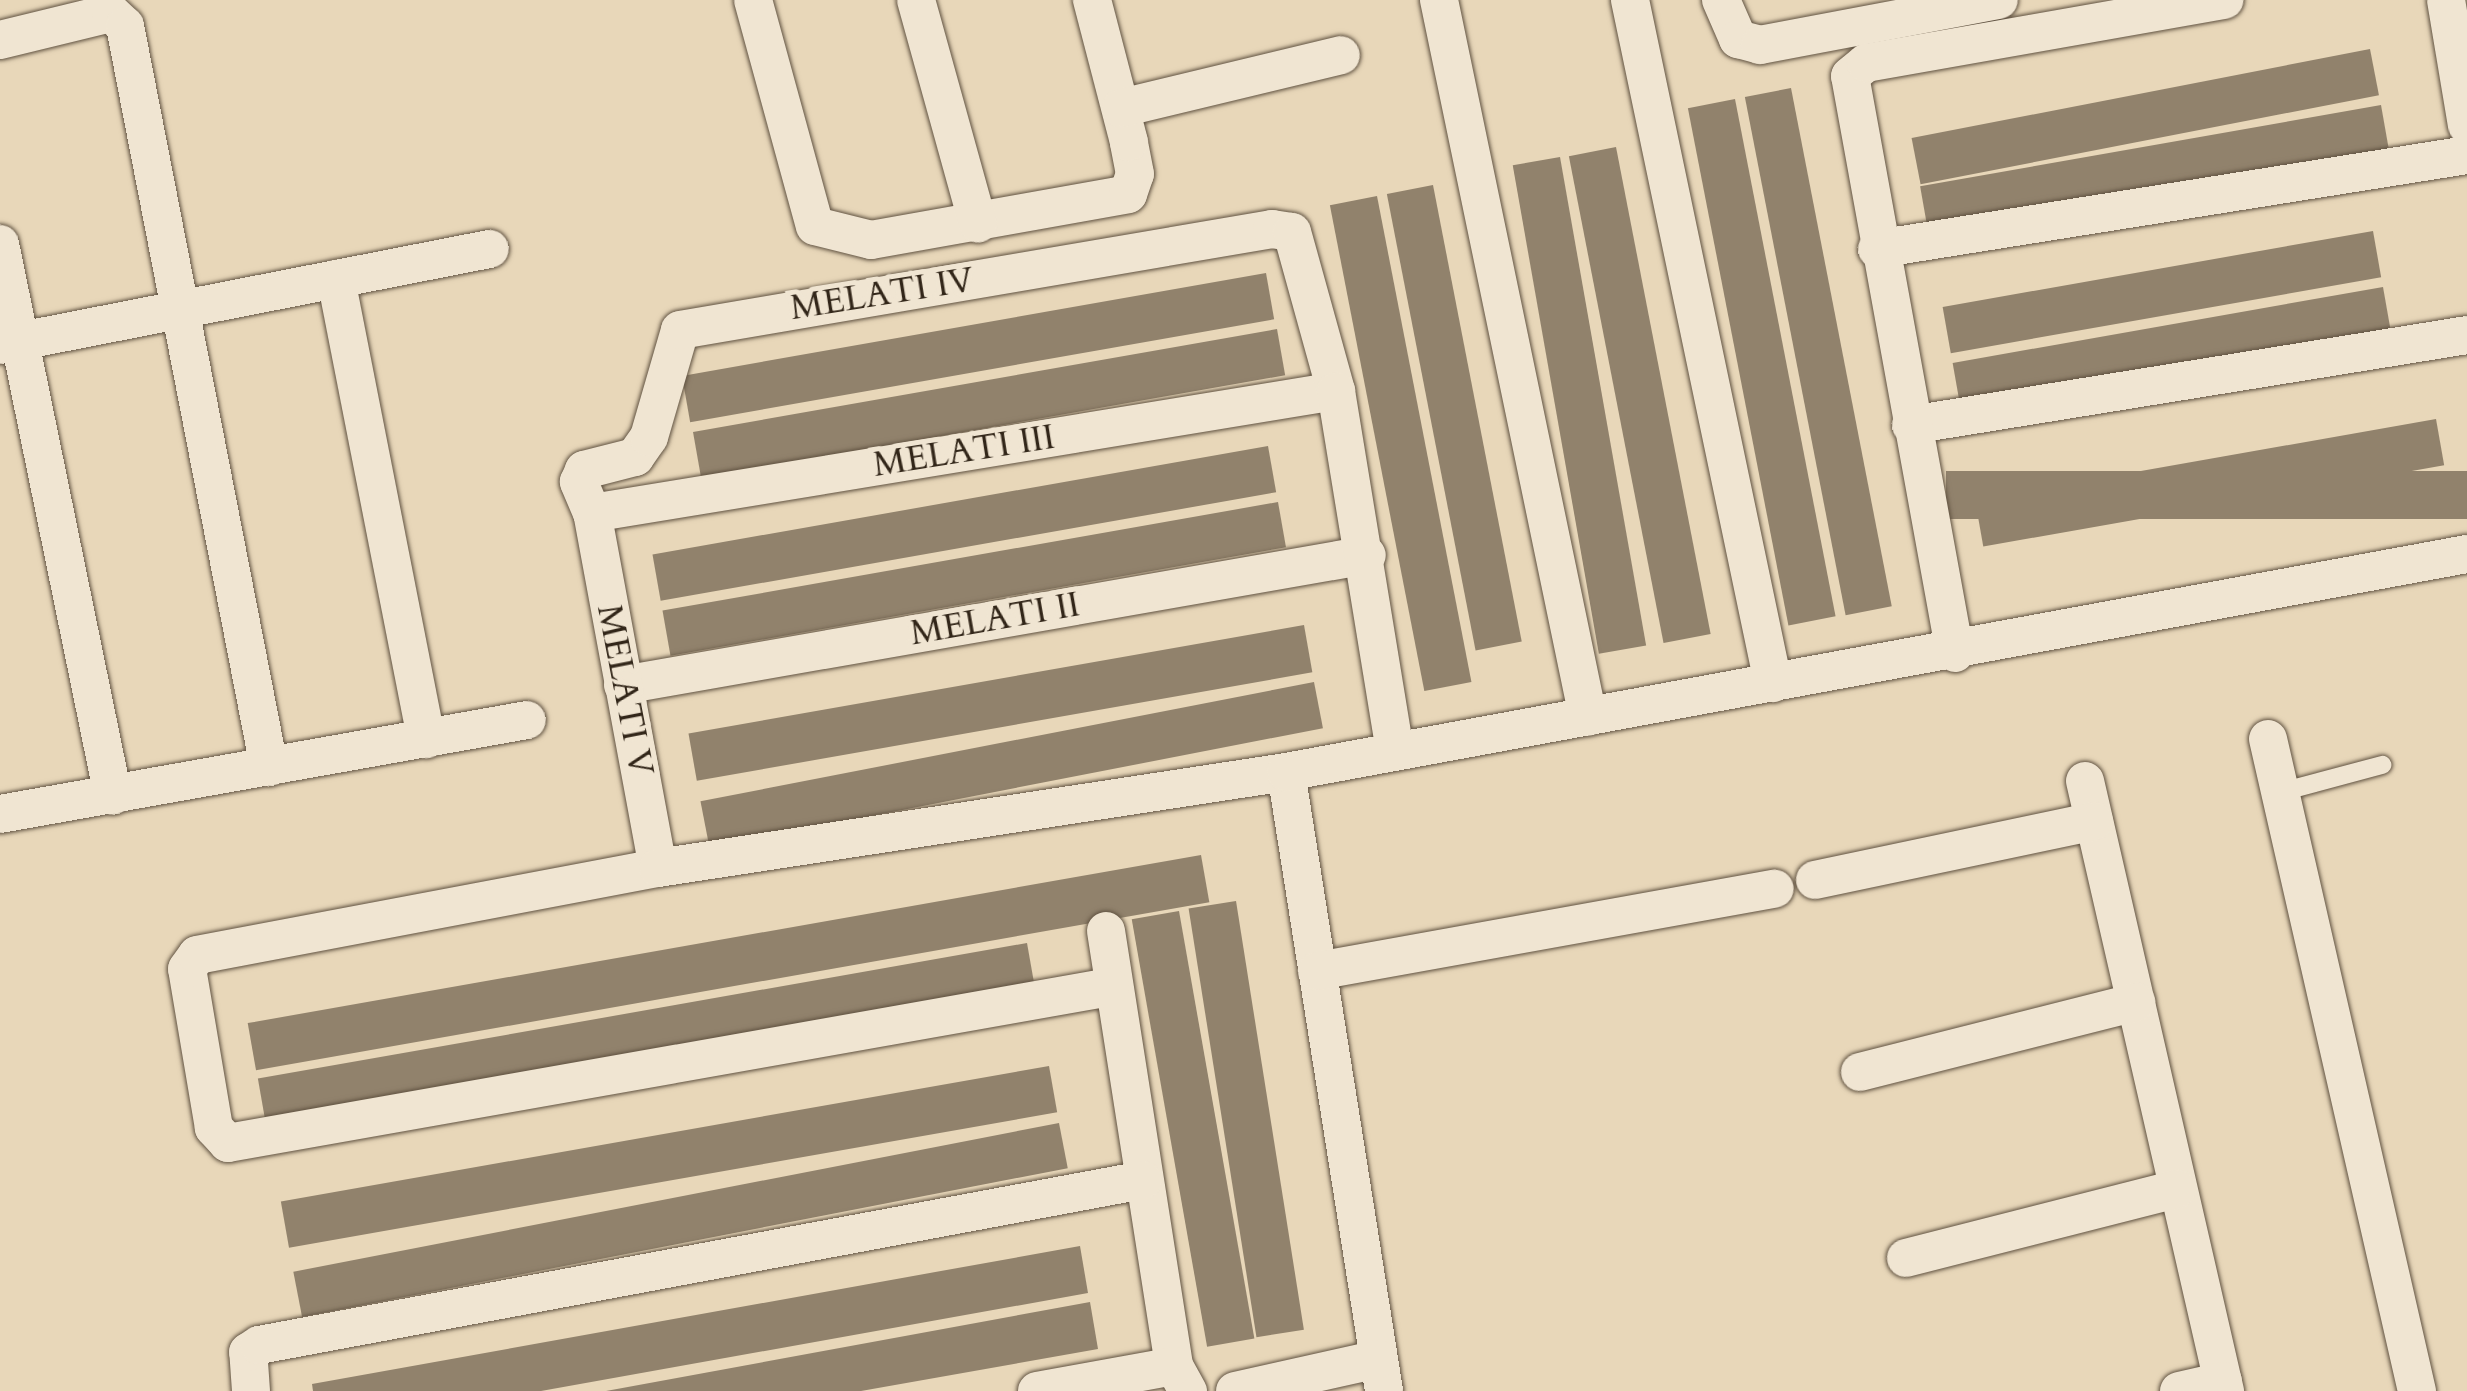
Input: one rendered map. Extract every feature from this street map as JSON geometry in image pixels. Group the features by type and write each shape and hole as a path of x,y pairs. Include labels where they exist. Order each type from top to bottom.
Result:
{"street":[{"path":"753,0 815,226 871,240 978,224 1128,194 1135,174 1092,0"},
{"path":"916,0 978,224"},
{"path":"1439,0 1588,716"},
{"path":"1630,0 1772,683"},
{"path":"1721,0 1738,39 1760,45 1909,8 1998,0"},
{"path":"1955,653 1877,250 1849,90 1850,76 1866,64 2185,4 2225,0"},
{"path":"2446,0 2467,125"},
{"path":"0,40 120,16 269,767"},
{"path":"1121,108 1341,56"},
{"path":"1877,250 2467,155"},
{"name":"MELATI IV","path":"592,513 582,499 584,470 634,457 649,437 672,341 690,326 1272,229 1292,232 1302,257 1336,391"},
{"path":"0,244 10,343 113,796"},
{"path":"10,343 490,249"},
{"path":"336,279 426,738"},
{"path":"1911,426 2467,335"},
{"path":"1336,391 1367,555 1395,750"},
{"name":"MELATI III","path":"592,513 1336,391"},
{"name":"MELATI V","path":"592,513 658,868"},
{"path":"1110,986 228,1143 217,1139 190,960 658,868 1286,772 1955,653 2467,554"},
{"name":"MELATI II","path":"623,685 1367,555"},
{"path":"0,814 528,720"},
{"path":"2268,739 2418,1391"},
{"path":"1234,1391 1381,1375 1286,772"},
{"path":"2086,782 2224,1386 2179,1391"},
{"path":"1815,880 2094,821"},
{"path":"1317,971 1775,889"},
{"path":"1037,1391 1181,1378 1110,986 1106,931"},
{"path":"1860,1072 2136,1002"},
{"path":"251,1391 246,1362 259,1345 1143,1180"},
{"path":"1906,1258 2176,1189"}],"lane":[{"path":"2280,792 2382,765"}],"building":[{"path":"2370,49 2379,95 1921,184 1912,138"},
{"path":"1791,88 1892,606 1846,615 1745,97"},
{"path":"1735,99 1836,616 1788,625 1688,108"},
{"path":"2381,105 2389,151 1928,233 1920,186"},
{"path":"1616,147 1711,634 1664,643 1569,156"},
{"path":"1560,157 1646,645 1599,654 1513,165"},
{"path":"1433,185 1522,641 1476,650 1387,194"},
{"path":"1377,196 1471,682 1424,691 1330,205"},
{"path":"2373,231 2381,277 1951,353 1943,307"},
{"path":"1266,273 1274,319 690,422 682,376"},
{"path":"2383,287 2391,333 1961,409 1953,363"},
{"path":"1277,329 1285,375 701,478 693,432"},
{"path":"2436,419 2444,465 1983,547 1975,500"},
{"path":"1268,446 1276,492 661,601 652,555"},
{"path":"1946,471 2467,471 2467,519 1946,519"},
{"path":"1278,502 1286,547 670,656 662,611"},
{"path":"1304,625 1312,672 697,781 688,734"},
{"path":"1314,682 1323,728 709,847 700,801"},
{"path":"1201,855 1209,902 256,1070 248,1023"},
{"path":"1236,901 1304,1330 1256,1337 1189,909"},
{"path":"1179,911 1254,1338 1207,1347 1132,919"},
{"path":"1027,943 1035,990 266,1126 258,1079"},
{"path":"1049,1066 1057,1112 289,1248 281,1201"},
{"path":"1059,1123 1068,1168 302,1317 293,1272"},
{"path":"1080,1246 1088,1293 541,1391 313,1391 312,1384"},
{"path":"1090,1302 1098,1349 861,1391 606,1391"}]}
